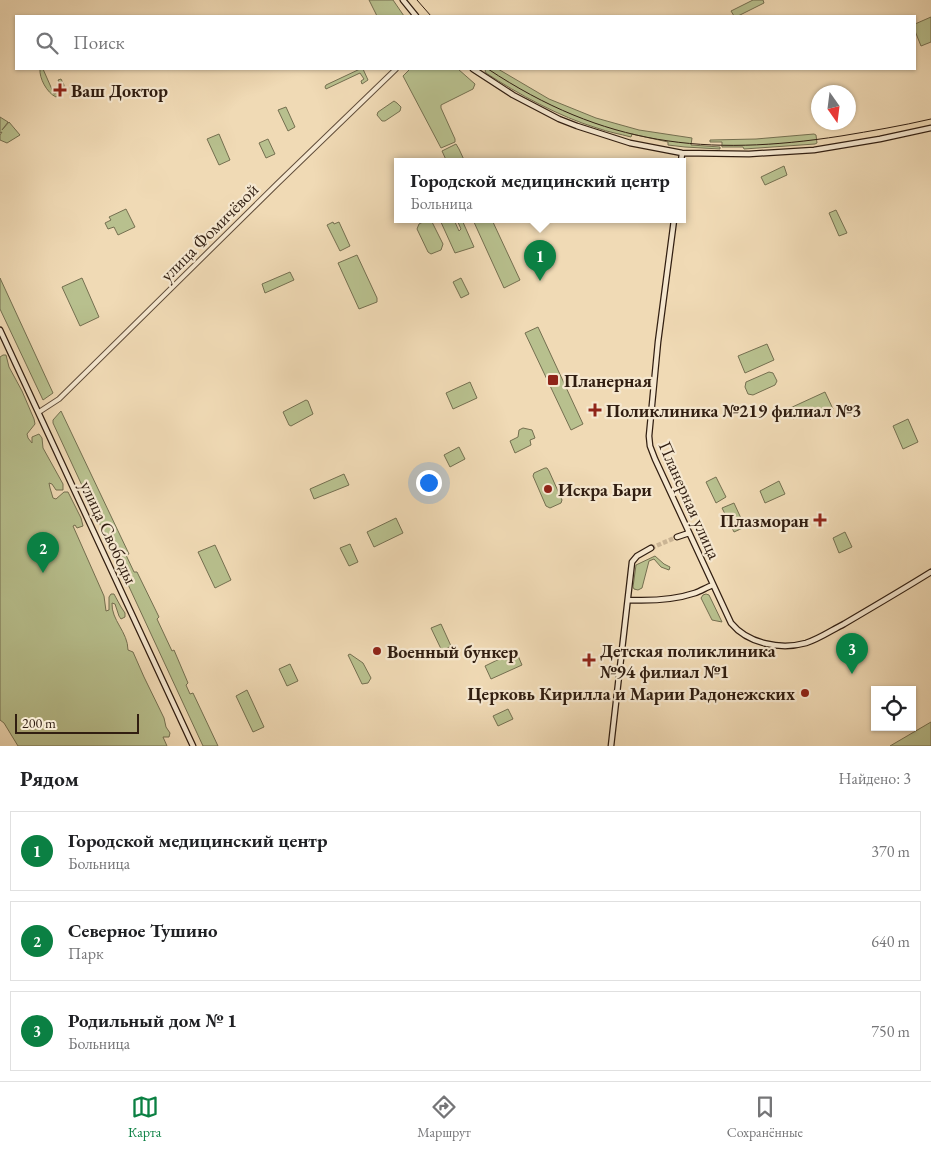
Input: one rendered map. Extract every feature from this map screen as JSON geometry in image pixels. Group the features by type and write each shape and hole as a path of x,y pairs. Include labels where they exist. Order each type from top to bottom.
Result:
{"main road":[{"path":"403,0 415,15"},
{"path":"475,70 519,98 559,119 630,143 682,153 749,154 814,150 931,128"},
{"path":"681,158 682,153"},
{"name":"Планерная улица","path":"628,600 658,600 681,597 696,593 713,585 655,458 649,440 658,342 674,223"},
{"name":"улица Свободы","path":"0,330 193,746"},
{"path":"677,537 689,532"},
{"path":"611,746 632,564 637,556 651,548"},
{"path":"713,585 729,619 740,632 752,640 788,645 804,644 818,638 931,572"}],"street":[{"name":"улица Фомичёвой","path":"39,412 59,399 395,70"}],"green space":[{"path":"369,0 393,0 403,15 376,15"},
{"path":"753,0 763,0 764,3 740,15 733,15 731,11"},
{"path":"931,17 931,42 921,46 916,34 916,24"},
{"path":"40,70 43,70 54,94 61,91 58,80 61,79 64,85 63,93 56,97 53,95 42,81"},
{"path":"358,70 363,70 368,80 362,84 361,81 364,79 360,73 326,89 326,85"},
{"path":"409,70 459,70 475,84 473,89 441,105 455,142 441,148 403,76"},
{"path":"500,70 549,99 596,118 639,130 692,138 691,145 720,147 720,149 668,145 668,142 632,134 631,137 605,131 554,111 525,97 485,71"},
{"path":"394,101 401,107 400,111 382,121 377,115 378,112"},
{"path":"286,107 295,127 288,131 278,110"},
{"path":"0,117 8,122 2,130 9,122 20,135 7,143 0,140 2,132 0,133"},
{"path":"219,134 230,160 219,165 207,139"},
{"path":"816,135 817,143 815,144 744,149 743,147 722,147 722,142 710,142 710,140 756,139"},
{"path":"268,139 275,154 266,158 259,143"},
{"path":"456,144 463,158 445,158 442,151"},
{"path":"784,166 787,175 765,185 761,177"},
{"path":"126,209 135,227 118,235 114,227 108,229 105,223 111,220 109,217"},
{"path":"836,210 847,233 839,236 829,213"},
{"path":"333,222 334,224 339,222 350,246 340,251 327,225"},
{"path":"432,223 443,244 441,250 431,254 428,252 417,229 419,224"},
{"path":"441,223 455,223 459,231 461,229 458,223 463,223 474,247 455,253"},
{"path":"474,223 493,223 520,280 504,288"},
{"path":"357,255 377,298 377,302 359,309 338,263"},
{"path":"290,272 294,280 265,293 262,284"},
{"path":"0,278 53,393 43,400 0,309"},
{"path":"82,278 99,317 80,326 62,287"},
{"path":"461,278 469,294 461,298 453,282"},
{"path":"538,327 583,424 571,430 525,333"},
{"path":"767,344 774,360 745,373 738,356"},
{"path":"6,355 9,367 34,419 35,424 27,434 28,438 32,443 32,437 39,434 42,438 43,448 63,484 63,490 56,490 49,483 53,498 56,499 64,492 68,492 81,518 83,526 77,528 75,525 73,526 104,596 106,611 109,610 109,597 111,594 114,594 125,613 125,617 121,619 115,604 112,603 114,615 125,637 128,650 133,652 170,733 169,737 163,737 167,746 18,746 4,723 0,720 0,357"},
{"path":"769,372 773,373 777,381 775,385 753,395 748,394 745,387 746,382"},
{"path":"470,382 477,398 453,409 446,393"},
{"path":"825,392 833,409 810,419 804,413 793,419 788,409"},
{"path":"306,400 313,414 291,426 289,425 283,412"},
{"path":"61,411 129,554 126,555 134,572 137,572 159,617 157,619 172,651 174,650 188,683 186,685 190,694 193,693 218,746 203,746 53,423 53,420"},
{"path":"908,419 918,442 903,449 893,426"},
{"path":"523,428 532,430 535,438 530,440 531,445 515,453 510,441 518,437 519,430"},
{"path":"459,447 465,459 450,467 444,455"},
{"name":"Искра Бари","path":"545,468 549,471 562,500 561,503 550,508 546,506 533,476 534,473"},
{"path":"344,474 349,485 314,499 310,489"},
{"path":"716,477 726,497 716,503 706,482"},
{"path":"779,481 785,494 765,503 760,491"},
{"path":"734,503 745,527 734,532 722,508"},
{"path":"396,518 403,533 374,547 367,532"},
{"path":"845,532 852,547 839,553 833,538"},
{"path":"350,544 358,562 349,566 340,548"},
{"path":"215,545 231,580 215,588 198,552"},
{"path":"655,556 670,567 669,570 661,567 654,559 649,561 642,588 634,589 636,565"},
{"path":"706,594 709,595 722,622 712,620 701,598"},
{"path":"441,624 451,646 442,651 431,628"},
{"path":"516,651 522,665 491,679 485,666"},
{"path":"350,654 363,663 371,678 368,683 362,684 348,655"},
{"path":"290,664 298,681 287,686 279,669"},
{"path":"247,690 264,727 253,732 236,696"},
{"path":"508,709 513,719 498,726 493,716"},
{"path":"931,722 931,746 890,746 916,731"}],"tunnel":[{"path":"651,548 677,537"}],"tram line":[{"path":"417,0 430,15"},
{"path":"490,70 531,95 573,115 615,130 657,139 701,144 745,145 792,142 852,134 931,119"}],"place":[{"name":"Ваш Доктор","path":"60,90"},
{"name":"Городской медицинский центр","path":"540,281"},
{"name":"Планерная","path":"553,380"},
{"name":"Поликлиника №219 филиал №3","path":"595,410"},
{"name":"Искра Бари","path":"548,489"},
{"name":"Плазморан","path":"820,520"},
{"name":"Северное Тушино","path":"43,573"},
{"name":"Военный бункер","path":"377,651"},
{"name":"Детская поликлиника №94 филиал №1","path":"589,660"},
{"name":"Родильный дом № 1","path":"852,674"},
{"name":"Церковь Кирилла и Марии Радонежских","path":"805,693"}]}
